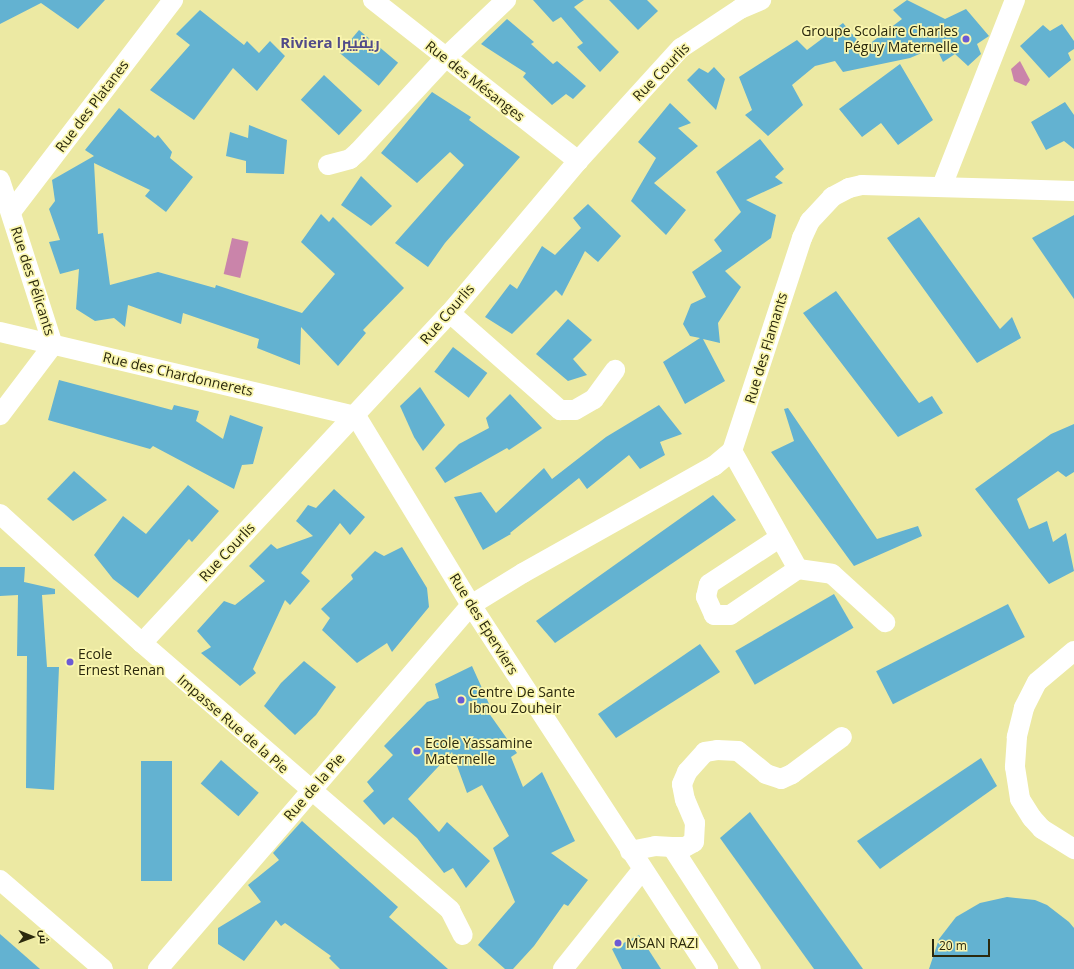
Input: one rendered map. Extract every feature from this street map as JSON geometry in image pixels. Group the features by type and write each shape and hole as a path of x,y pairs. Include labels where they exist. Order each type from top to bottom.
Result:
{"street":[{"name":"Rue des Platanes","path":"12,212 173,0"},
{"name":"Rue des Mésanges","path":"373,0 578,161"},
{"path":"328,165 350,159 358,152 446,57 506,0"},
{"name":"Rue Courlis","path":"142,643 356,416 450,313 578,161 681,48 740,9 761,0"},
{"path":"942,186 1015,0"},
{"name":"Rue des Pélicants","path":"0,180 12,212 53,345 0,415"},
{"name":"Rue des Flamants","path":"732,451 802,238 818,210 832,197 849,188 862,185 942,186 1074,192"},
{"path":"450,313 560,410 575,410 594,399 615,370"},
{"name":"Rue des Chardonnerets","path":"0,332 356,416"},
{"name":"Rue des Eperviers","path":"356,416 471,605 642,870 708,969"},
{"path":"471,605 523,573 714,466 732,451 779,538 798,569"},
{"name":"Impasse Rue de la Pie","path":"0,514 142,643 310,792 450,910 463,935"},
{"path":"779,538 708,584 706,597 714,615 730,615 798,569 832,574 885,622"},
{"name":"Rue de la Pie","path":"158,969 471,605"},
{"path":"1074,651 1037,682 1024,708 1017,737 1015,767 1020,799 1032,818 1042,828 1074,849"},
{"path":"630,851 654,846 685,847 694,842 695,823 684,800 682,784 687,772 705,752 717,750 738,752 766,774 780,779 792,774 842,737"},
{"path":"672,847 751,969"},
{"path":"563,969 642,870"},
{"path":"0,880 104,969"}],"shaded area":[{"path":"1020,61 1030,80 1026,86 1014,81 1011,69"},
{"path":"232,238 249,242 240,278 224,274"}],"building":[{"path":"0,0 105,0 78,29 41,3 0,24"},
{"path":"533,0 584,0 574,7 619,52 600,72 577,47 583,43 561,17 553,22"},
{"path":"609,0 647,0 658,11 638,30"},
{"path":"907,0 945,19 966,9 989,36 977,44 981,54 968,66 955,54 943,62 936,47 910,58 843,72 835,61 815,66 792,85 803,105 768,136 745,115 752,110 739,77 797,40 807,50 843,23 864,48 902,19 893,10"},
{"path":"200,10 244,45 247,41 259,53 270,41 285,56 257,91 233,68 194,120 150,90 190,45 176,34"},
{"path":"507,19 534,42 531,44 553,64 557,61 586,86 573,99 566,94 552,105 523,77 526,73 481,44"},
{"path":"1062,24 1074,41 1074,49 1068,53 1071,60 1049,78 1020,46 1043,25 1050,31"},
{"path":"359,30 398,63 379,86 340,53"},
{"path":"900,64 933,120 898,145 881,123 862,137 839,109"},
{"path":"714,67 725,79 716,110 687,80 699,68 708,73"},
{"path":"324,75 362,110 339,135 301,100"},
{"path":"432,92 471,117 469,120 520,157 445,243 428,267 395,243 464,165 450,152 417,183 381,153"},
{"path":"1065,102 1074,115 1074,149 1064,141 1046,150 1031,122"},
{"path":"670,103 691,123 678,128 698,146 654,183 686,210 666,235 631,201 656,158 638,142"},
{"path":"119,108 155,138 158,135 172,152 170,158 193,177 166,212 145,196 150,190 94,163 98,234 103,233 110,285 158,272 215,288 216,285 302,313 335,274 301,242 321,214 329,222 333,217 404,288 363,330 366,333 338,366 301,327 300,365 257,348 259,339 183,313 181,324 128,305 125,327 114,318 95,321 76,309 79,269 60,274 49,242 60,240 49,209 55,201 52,180 94,156 85,150"},
{"path":"249,125 287,140 284,174 246,173 246,161 226,156 230,132 248,138"},
{"path":"760,139 784,169 775,177 783,183 746,200 776,215 771,238 725,271 741,287 718,323 720,343 703,339 725,381 685,404 663,362 700,338 690,336 683,324 691,304 706,297 692,272 722,251 714,240 741,212 716,172"},
{"path":"361,176 392,206 371,226 341,205"},
{"path":"588,204 621,236 598,262 585,251 562,296 556,290 512,334 485,317 510,284 517,289 542,246 555,255 581,228 573,218"},
{"path":"1074,215 1074,299 1032,238"},
{"path":"919,217 1000,329 1012,317 1021,338 977,363 887,238"},
{"path":"836,291 919,403 932,396 943,413 898,437 803,313"},
{"path":"568,319 592,340 573,359 587,375 568,381 536,354"},
{"path":"453,347 487,373 469,398 434,372"},
{"path":"59,380 172,410 174,405 199,411 196,421 223,439 230,415 263,427 253,464 242,465 234,489 153,446 150,449 48,420"},
{"path":"420,387 445,425 423,451 414,437 400,406"},
{"path":"510,394 542,428 509,450 507,448 445,483 435,468 459,444 489,428 486,418"},
{"path":"659,405 682,434 660,442 665,455 640,469 629,455 587,489 579,478 510,533 511,534 483,550 454,497 481,492 496,513 544,468 552,479 606,437"},
{"path":"788,408 877,539 918,526 922,536 854,566 771,452 794,441 784,409"},
{"path":"1074,424 1074,472 1066,477 1058,471 1017,499 1029,529 1047,521 1053,542 1066,533 1074,571 1049,584 975,489 1051,434"},
{"path":"74,471 107,500 73,521 47,499"},
{"path":"188,485 219,511 192,542 189,539 138,598 113,579 94,555 123,516 146,534"},
{"path":"334,489 365,517 350,535 340,523 301,573 310,581 290,605 285,600 253,669 256,673 240,686 201,653 211,647 197,631 224,601 235,605 265,581 249,566 271,544 277,549 313,536 296,521 308,505 316,508"},
{"path":"713,495 736,520 555,643 536,621"},
{"path":"402,547 427,588 429,607 392,652 387,643 357,663 322,630 330,618 321,609 353,579 351,575 375,551 384,556"},
{"path":"0,567 25,567 24,582 55,589 55,594 42,595 47,667 59,667 54,790 26,788 27,656 17,656 18,595 0,596"},
{"path":"834,594 854,628 755,685 735,651"},
{"path":"1008,604 1025,637 893,704 876,671"},
{"path":"700,644 720,672 616,738 598,714"},
{"path":"304,661 336,687 316,715 295,735 264,706 281,683"},
{"path":"472,666 490,706 486,709 517,753 511,757 523,787 542,772 575,841 551,853 588,880 568,906 564,904 534,946 513,969 505,969 478,945 515,902 493,848 509,836 482,785 467,793 452,752 408,799 439,832 447,822 490,861 466,888 453,868 444,873 417,838 393,817 384,825 363,801 374,791 367,782 393,755 384,746 427,702 439,698 435,684"},
{"path":"981,758 997,786 880,869 857,841"},
{"path":"221,760 259,793 238,816 201,783"},
{"path":"141,761 172,761 172,881 141,881"},
{"path":"750,812 863,969 814,969 720,838"},
{"path":"302,821 398,907 389,917 448,969 340,969 329,958 331,956 285,923 281,926 276,920 244,961 218,944 218,928 261,902 248,885 279,860 273,853"},
{"path":"1007,897 1035,900 1047,905 1069,922 1074,928 1074,969 929,969 939,939 956,917 980,903"},
{"path":"0,934 40,969 0,969"},
{"path":"639,935 661,969 622,969 612,949"}],"place":[{"name":"Groupe Scolaire Charles Péguy Maternelle","path":"966,39"},
{"name":"Ecole Ernest Renan","path":"70,662"},
{"name":"Centre De Sante Ibnou Zouheir","path":"461,700"},
{"name":"Ecole Yassamine Maternelle","path":"417,751"},
{"name":"MSAN RAZI","path":"618,943"}],"district":[{"name":"Riviera ريفييرا","path":"330,43"}]}
